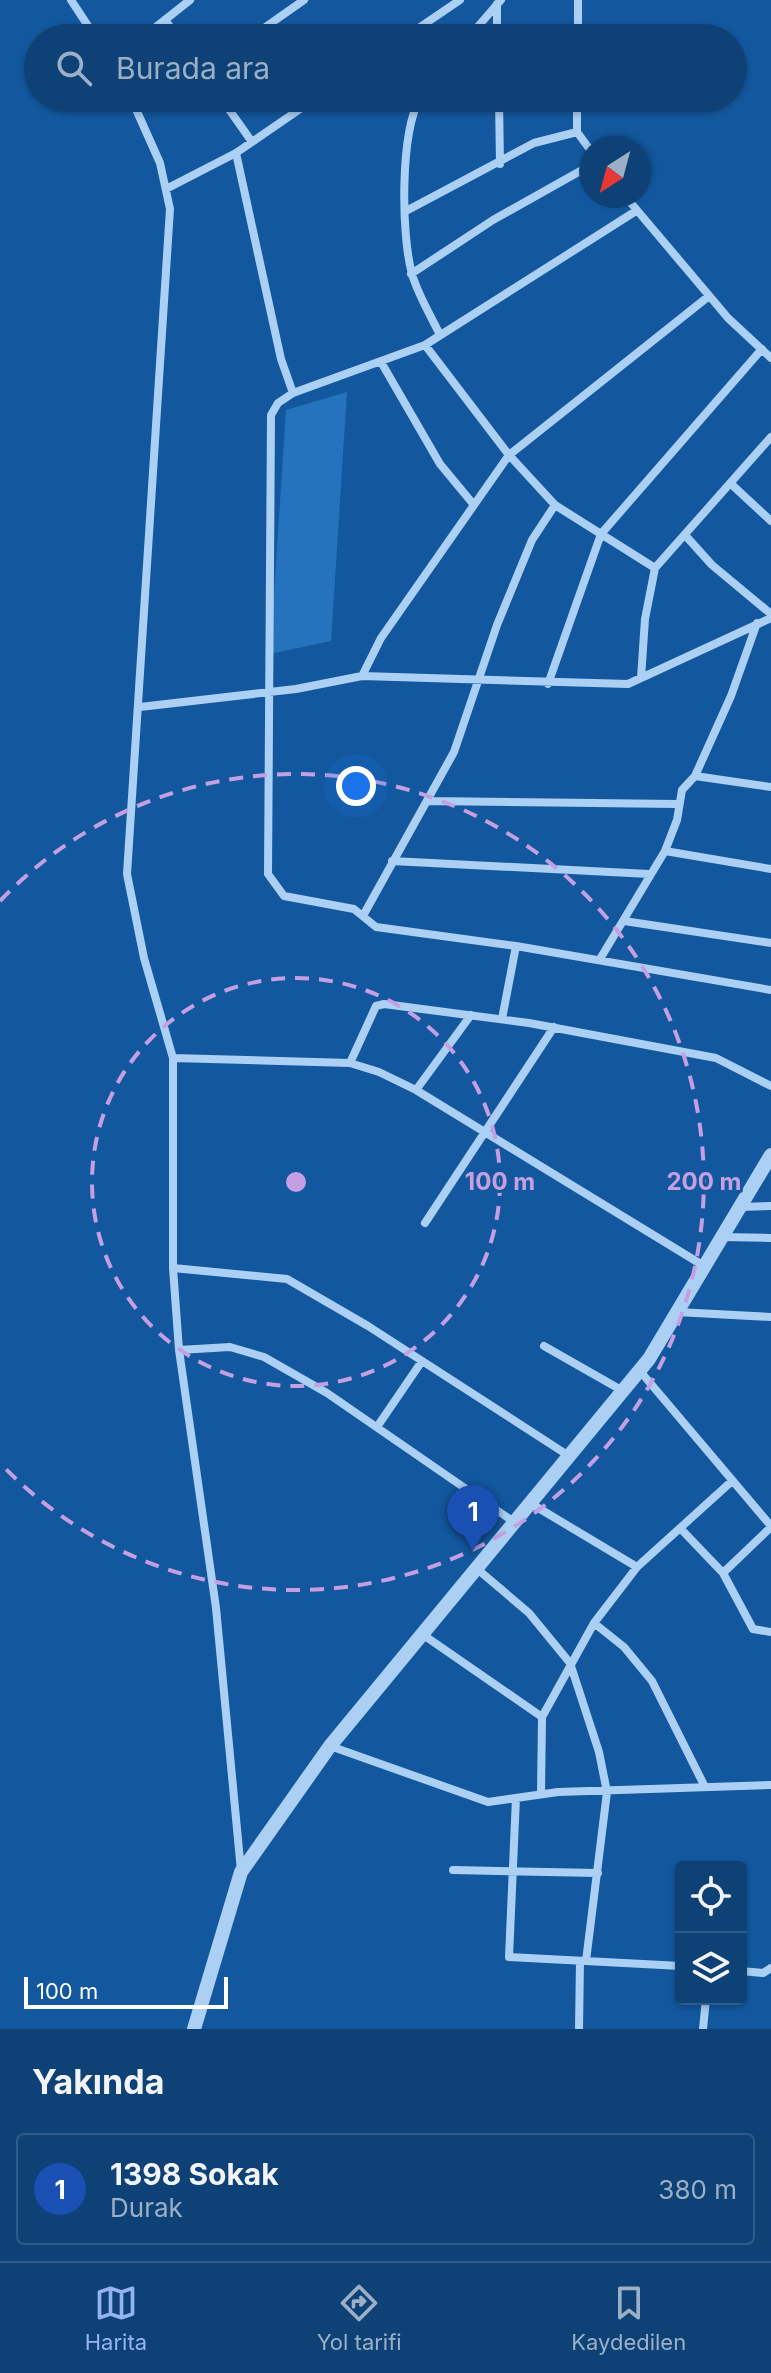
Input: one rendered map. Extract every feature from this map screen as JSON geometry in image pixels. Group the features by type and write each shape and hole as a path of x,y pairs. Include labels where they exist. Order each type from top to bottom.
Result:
{"street":[{"path":"71,0 87,24"},
{"path":"162,24 190,0"},
{"path":"270,24 304,0"},
{"path":"425,24 460,0"},
{"path":"578,0 578,24"},
{"path":"479,24 498,1"},
{"path":"497,24 498,1"},
{"path":"137,112 160,163 170,209 127,874 144,958 173,1058 173,1268 179,1350 216,1608 241,1872"},
{"path":"231,112 252,142"},
{"path":"166,189 236,153 296,112"},
{"path":"413,112 403,175 411,274 440,335"},
{"path":"499,112 500,164"},
{"path":"577,112 577,132 580,136"},
{"path":"406,211 500,164 534,143 577,132"},
{"path":"236,153 281,359 293,393"},
{"path":"411,274 493,220 579,172"},
{"path":"634,208 709,296 771,358"},
{"path":"636,211 425,345 293,393 278,403 271,415 267,693 270,881 284,896 354,909 364,914 376,927 600,959 771,990"},
{"path":"362,676 381,638 509,455 709,296"},
{"path":"425,345 509,455 555,505 655,568"},
{"path":"548,684 601,534 762,349"},
{"path":"381,362 440,464 474,505"},
{"path":"641,678 645,619 655,568 771,437"},
{"path":"730,483 771,521"},
{"path":"364,914 454,752 497,625 532,540 555,505"},
{"path":"140,707 267,693 362,676 548,684 628,684 771,616 712,565 685,535"},
{"path":"600,959 665,851 677,820 677,804 682,790 695,776 735,686 757,623"},
{"path":"695,776 771,787"},
{"path":"428,801 677,804"},
{"path":"665,851 771,869"},
{"path":"392,861 649,874"},
{"path":"624,921 771,943"},
{"path":"502,1019 516,946"},
{"path":"350,1063 376,1006 502,1019 716,1058 771,1086"},
{"path":"416,1090 471,1015"},
{"path":"425,1223 554,1027"},
{"path":"173,1058 350,1063 379,1072 416,1090 704,1266"},
{"path":"194,2029 241,1872 330,1746 640,1371 771,1155"},
{"path":"739,1207 771,1206"},
{"path":"721,1237 771,1238"},
{"path":"173,1268 287,1279 569,1456"},
{"path":"677,1312 771,1317"},
{"path":"544,1346 623,1391"},
{"path":"179,1350 230,1347 264,1357 377,1427 514,1522"},
{"path":"377,1427 422,1361"},
{"path":"640,1371 771,1527 723,1573"},
{"path":"541,1794 542,1717 594,1623 637,1567 732,1481"},
{"path":"530,1503 637,1567"},
{"path":"680,1528 723,1573 753,1629 771,1632"},
{"path":"476,1568 529,1613 570,1663 599,1752 607,1792 598,1873 583,1961 579,2029"},
{"path":"594,1623 624,1647 652,1681 705,1787"},
{"path":"422,1634 542,1717"},
{"path":"330,1746 488,1802 541,1794 771,1785"},
{"path":"516,1798 509,1957 675,1966"},
{"path":"453,1870 598,1873"},
{"path":"747,1972 763,1973 771,1968"},
{"path":"703,2029 705,2005"}],"shaded area":[{"path":"347,392 331,641 270,654 286,410"}],"place":[{"name":"1398 Sokak","path":"473,1551"}]}
